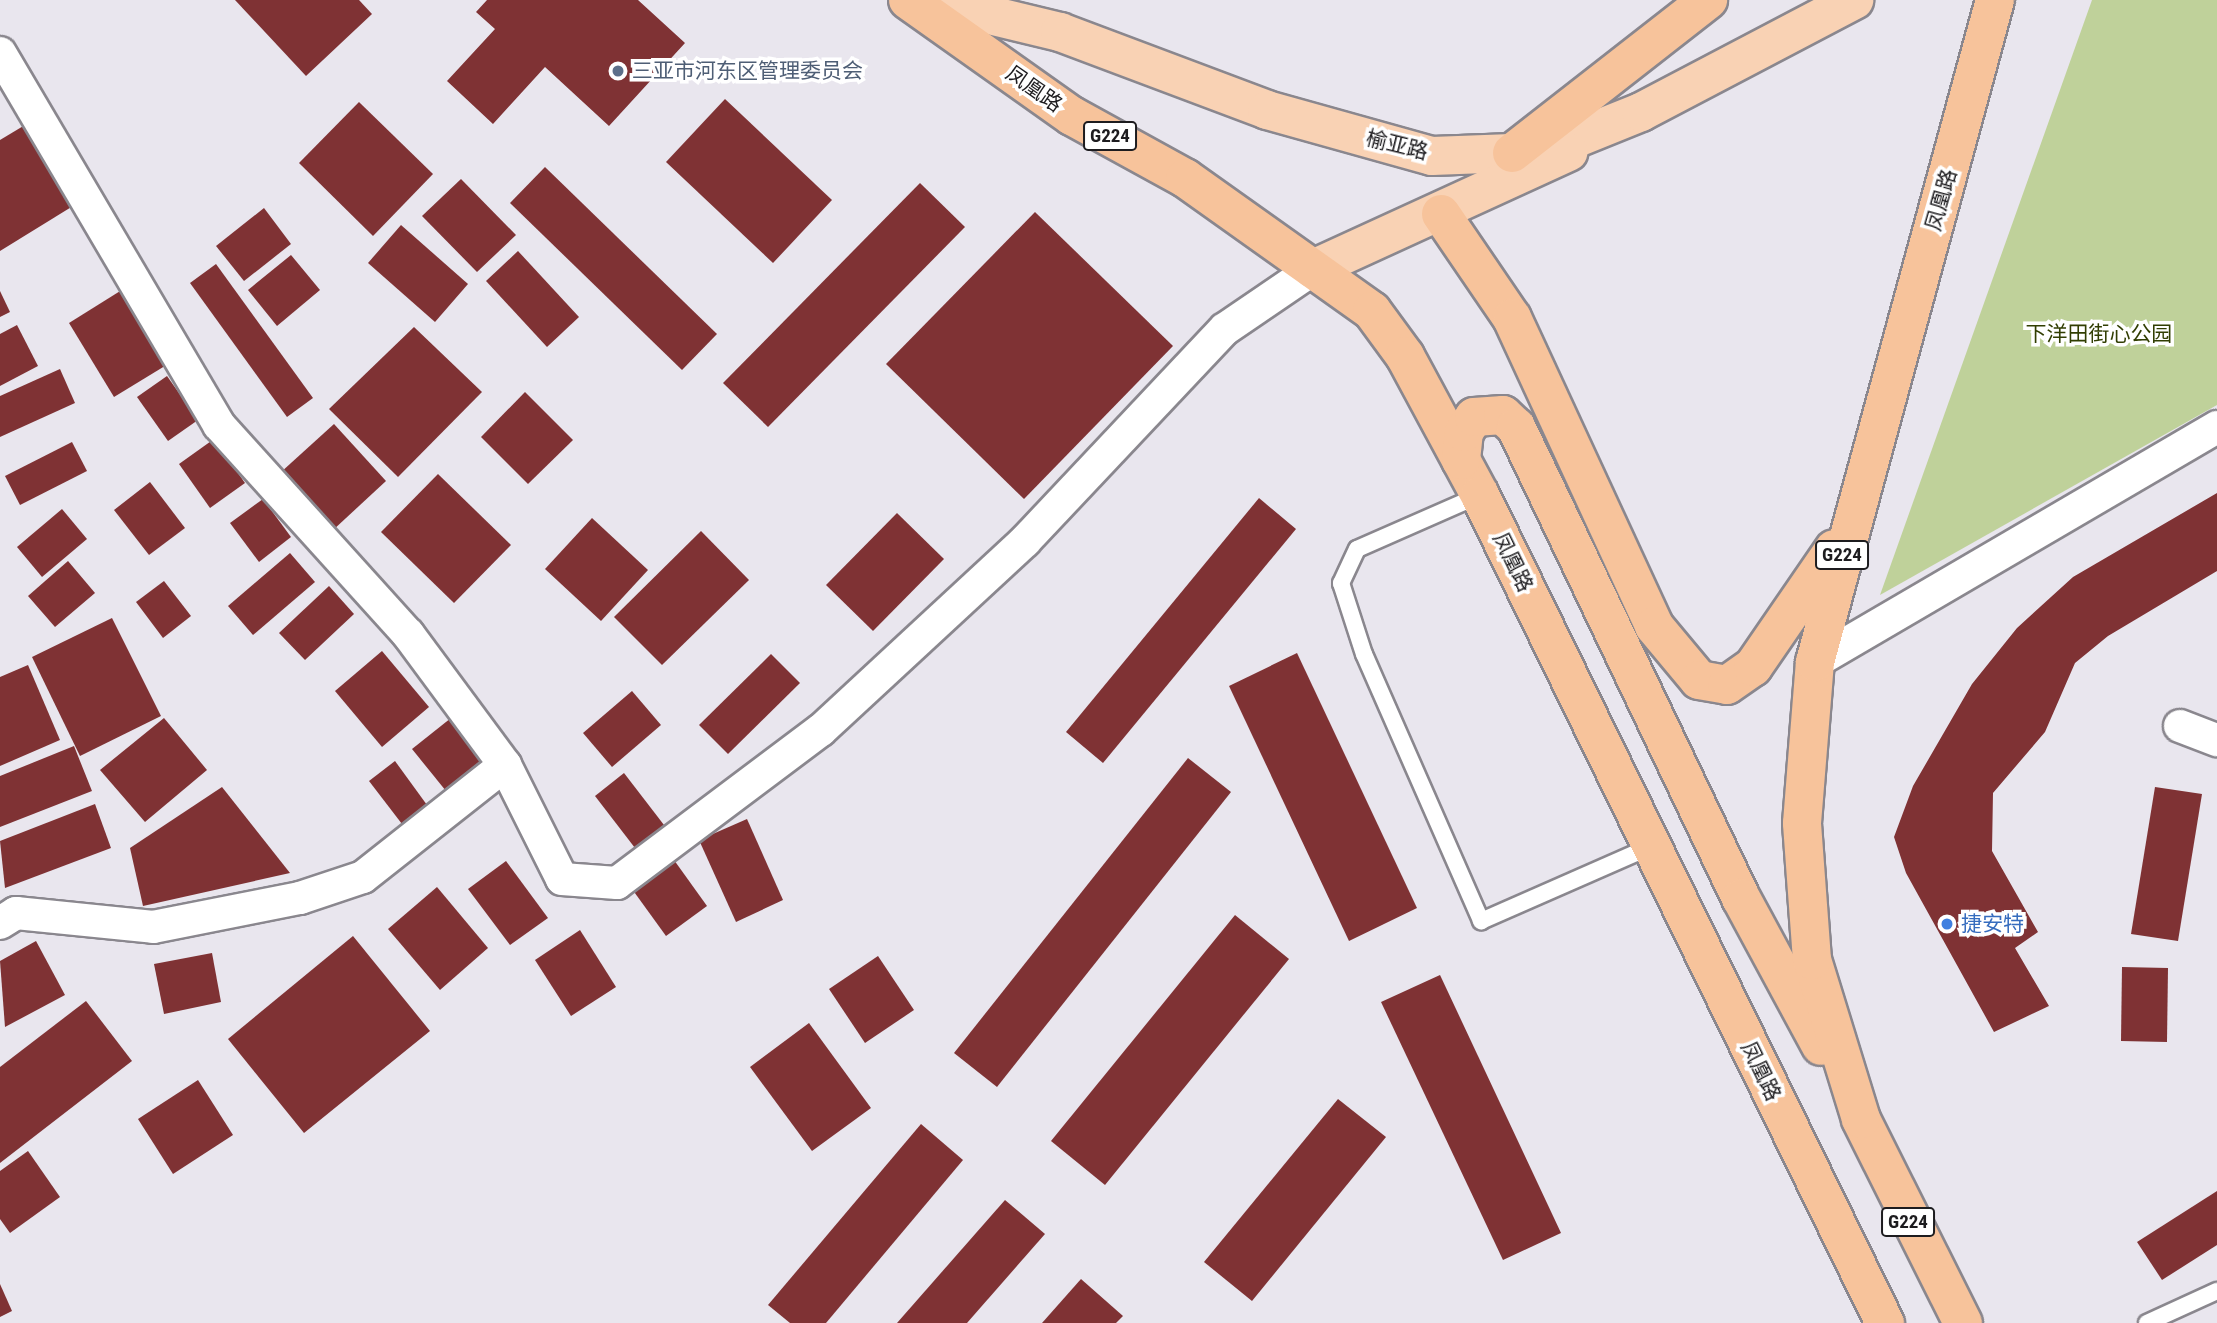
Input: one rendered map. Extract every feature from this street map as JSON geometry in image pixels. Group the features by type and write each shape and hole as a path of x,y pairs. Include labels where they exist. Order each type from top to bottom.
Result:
{"highway":[{"name":"凤凰路","path":"908,0 1072,116 1185,178 1372,311 1405,356 1480,495 1885,1323"},
{"path":"1512,153 1708,0"},
{"name":"凤凰路","path":"1963,1323 1861,1119 1812,960 1802,823 1815,662 1848,529 1994,0"},
{"path":"1441,214 1513,318 1654,626 1699,680 1727,685 1753,667 1848,529"},
{"path":"1461,460 1464,432 1474,417 1503,415 1516,427 1741,898 1861,1119"}],"main road":[{"name":"榆亚路","path":"927,0 1060,32 1267,110 1432,156 1512,153 1574,139 1641,112 1854,0"},
{"path":"1313,269 1523,178 1641,112"}],"street":[{"path":"0,53 219,425 408,634 505,765 562,879 617,883 821,730 1025,541 1225,329 1313,269"},
{"path":"1815,662 2217,427"},
{"path":"2180,726 2217,740"},
{"path":"0,923 16,913 153,927 300,898 363,877 505,765"}],"lane":[{"path":"1480,495 1357,549 1341,583 1364,654 1480,921 1652,846"},
{"path":"2147,1323 2217,1291"}],"green space":[{"name":"下洋田街心公园","path":"2092,0 2217,0 2217,405 1880,595"}],"building":[{"path":"235,0 359,0 372,14 306,76"},
{"path":"487,0 638,0 685,43 609,126 545,67 493,124 447,81 495,29 476,12"},
{"path":"725,99 832,200 773,263 666,162"},
{"path":"359,102 433,174 373,236 299,163"},
{"path":"25,125 73,206 0,251 0,140"},
{"path":"545,167 717,334 682,370 510,203"},
{"path":"461,179 516,235 477,272 422,216"},
{"path":"920,183 965,227 768,427 723,383"},
{"path":"264,208 291,244 244,281 216,246"},
{"path":"1035,212 1173,346 1024,499 886,364"},
{"path":"401,225 468,284 435,322 368,263"},
{"path":"518,251 579,317 547,347 486,281"},
{"path":"291,255 320,290 277,326 248,290"},
{"path":"216,264 313,398 287,417 190,283"},
{"path":"133,283 178,358 114,397 69,323"},
{"path":"0,291 10,312 0,317"},
{"path":"17,325 38,366 0,386 0,334"},
{"path":"414,327 482,392 398,477 329,409"},
{"path":"60,369 75,403 0,437 0,396"},
{"path":"167,376 198,420 168,441 137,397"},
{"path":"525,392 573,440 528,484 481,437"},
{"path":"334,424 386,481 332,531 280,473"},
{"path":"214,439 245,483 210,508 179,464"},
{"path":"72,442 87,471 20,505 5,476"},
{"path":"438,474 511,545 454,603 381,532"},
{"path":"150,482 185,528 149,555 114,510"},
{"path":"2217,493 2217,571 2108,636 2075,663 2045,732 1993,793 1992,851 2038,932 2015,948 2049,1006 1994,1032 1906,873 1894,837 1913,786 1972,684 2017,628 2073,577"},
{"path":"1259,498 1296,529 1103,763 1066,732"},
{"path":"263,499 291,537 259,562 230,523"},
{"path":"62,509 87,539 42,577 17,547"},
{"path":"897,513 944,559 873,631 826,585"},
{"path":"592,518 648,570 601,621 545,569"},
{"path":"701,531 749,580 662,665 614,617"},
{"path":"290,553 315,582 253,635 228,606"},
{"path":"68,561 95,593 55,627 28,596"},
{"path":"164,581 191,616 163,638 136,602"},
{"path":"329,586 354,614 305,660 279,633"},
{"path":"112,618 161,716 80,756 32,657"},
{"path":"382,651 429,707 382,747 335,691"},
{"path":"1297,653 1417,908 1349,941 1229,686"},
{"path":"771,654 800,683 728,754 699,725"},
{"path":"28,665 60,740 0,766 0,677"},
{"path":"632,691 661,725 612,767 583,733"},
{"path":"164,718 207,770 145,822 100,770"},
{"path":"451,718 485,760 446,791 412,749"},
{"path":"74,746 92,791 0,827 0,776"},
{"path":"1188,758 1231,792 997,1087 954,1053"},
{"path":"395,761 427,805 402,824 369,781"},
{"path":"624,773 664,825 635,848 595,796"},
{"path":"222,787 290,873 143,906 130,848"},
{"path":"2155,787 2202,794 2178,941 2131,934"},
{"path":"95,804 111,848 5,888 0,841"},
{"path":"747,819 783,900 736,922 699,840"},
{"path":"674,860 707,906 666,936 632,889"},
{"path":"506,861 548,918 510,945 468,889"},
{"path":"437,887 488,948 440,990 388,929"},
{"path":"1235,915 1289,959 1105,1185 1051,1141"},
{"path":"580,930 616,987 571,1016 535,960"},
{"path":"353,936 430,1031 304,1133 228,1039"},
{"path":"36,941 65,995 5,1027 0,961"},
{"path":"212,953 221,1002 164,1014 154,964"},
{"path":"878,956 914,1010 865,1043 829,989"},
{"path":"2122,967 2168,968 2167,1042 2121,1041"},
{"path":"1440,975 1561,1233 1503,1260 1381,1002"},
{"path":"86,1001 132,1061 0,1163 0,1067"},
{"path":"809,1023 871,1108 812,1151 750,1067"},
{"path":"198,1080 233,1135 173,1174 138,1119"},
{"path":"1338,1099 1386,1137 1252,1301 1204,1262"},
{"path":"921,1124 963,1160 826,1323 790,1323 768,1305"},
{"path":"28,1151 60,1197 10,1233 0,1219 0,1171"},
{"path":"2217,1191 2217,1245 2162,1280 2137,1242"},
{"path":"1005,1200 1045,1234 967,1323 897,1323"},
{"path":"1081,1279 1123,1316 1116,1323 1042,1323"},
{"path":"0,1284 12,1311 0,1317"}],"place":[{"name":"三亚市河东区管理委员会","path":"618,71"},
{"name":"捷安特","path":"1947,924"}]}
